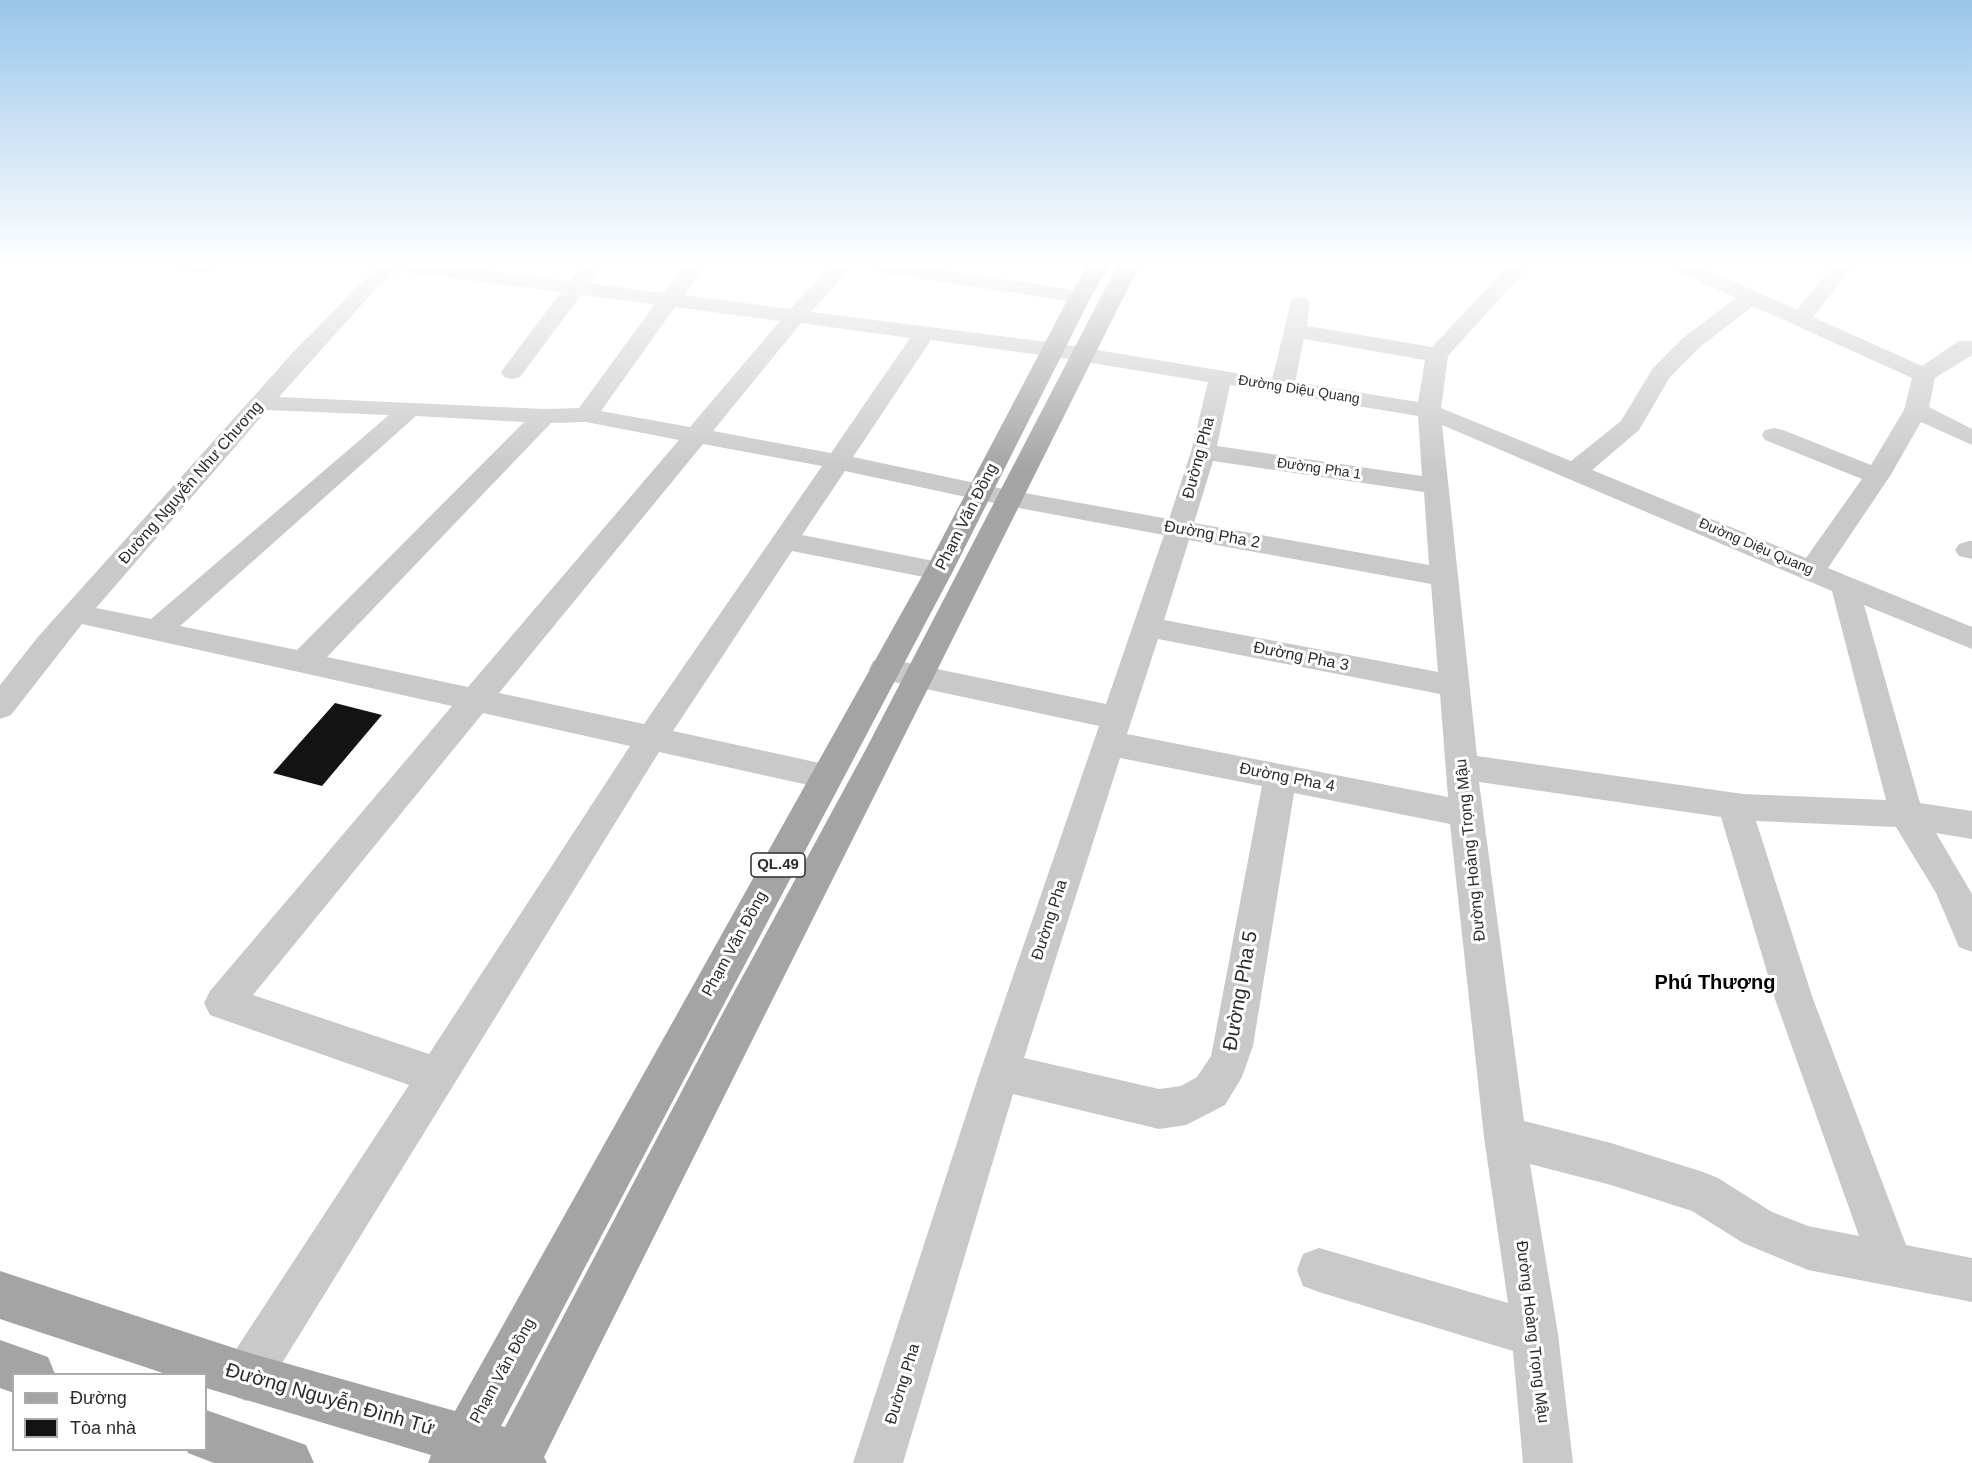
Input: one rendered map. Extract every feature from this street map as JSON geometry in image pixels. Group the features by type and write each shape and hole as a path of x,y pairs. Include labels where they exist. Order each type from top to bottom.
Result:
{"main road":[{"name":"Phạm Văn Đồng","path":"1068,353 1072,334"},
{"name":"Phạm Văn Đồng","path":"518,1461 740,1020 919,676 994,495 1068,353 1081,334"},
{"name":"Phạm Văn Đồng","path":"460,1451 884,669 939,571 994,495"},
{"name":"Đường Nguyễn Đình Tứ","path":"0,1295 460,1451 518,1461"},
{"path":"0,1364 28,1373"},
{"path":"207,1435 288,1463"}],"street":[{"name":"Đường Nguyễn Như Chương","path":"0,706 47,645 324,334"},
{"path":"512,372 540,334"},
{"path":"586,415 650,334"},
{"path":"436,1075 223,1004 781,334"},
{"path":"246,1377 652,737 923,334"},
{"name":"Đường Diệu Quang","path":"933,334 1068,353 1429,411 1576,470 1972,639"},
{"path":"1282,387 1294,334"},
{"path":"1314,334 1437,355 1456,334"},
{"path":"1576,470 1630,425 1661,372 1702,334"},
{"path":"1836,334 1924,375"},
{"path":"1811,571 1877,476 1916,410 1924,375 1967,346 1972,348"},
{"name":"Đường Hoàng Trọng Mậu","path":"1437,355 1429,411 1466,814 1505,1137 1535,1334 1548,1463"},
{"name":"Đường Pha","path":"878,1463 1000,1072 1179,530 1203,452 1220,378"},
{"name":"Đường Pha 2","path":"261,403 411,408 544,416 586,415 839,462 994,495 1444,578"},
{"path":"157,630 411,408"},
{"path":"1916,410 1972,438"},
{"path":"304,662 544,416"},
{"path":"1774,435 1877,476"},
{"name":"Đường Pha 1","path":"1203,452 1435,486"},
{"path":"786,541 939,571"},
{"path":"1844,585 1906,814 1951,886 1972,936"},
{"path":"75,613 826,776"},
{"name":"Đường Pha 3","path":"1147,627 1454,686"},
{"name":"Đường Pha 4","path":"884,669 919,676 1280,777 1466,814"},
{"path":"1462,767 1734,806 1906,814 1972,825"},
{"name":"Đường Pha 5","path":"1000,1072 1159,1109 1186,1105 1211,1091 1228,1064 1233,1046 1280,777"},
{"path":"1734,806 1794,999 1890,1262"},
{"path":"1505,1137 1611,1164 1703,1193 1758,1228 1808,1248 1890,1262 1972,1280"},
{"path":"1319,1270 1535,1334"}],"building":[{"path":"335,703 382,715 322,786 273,773"}],"district":[{"name":"Phú Thượng","path":"1715,983"}]}
